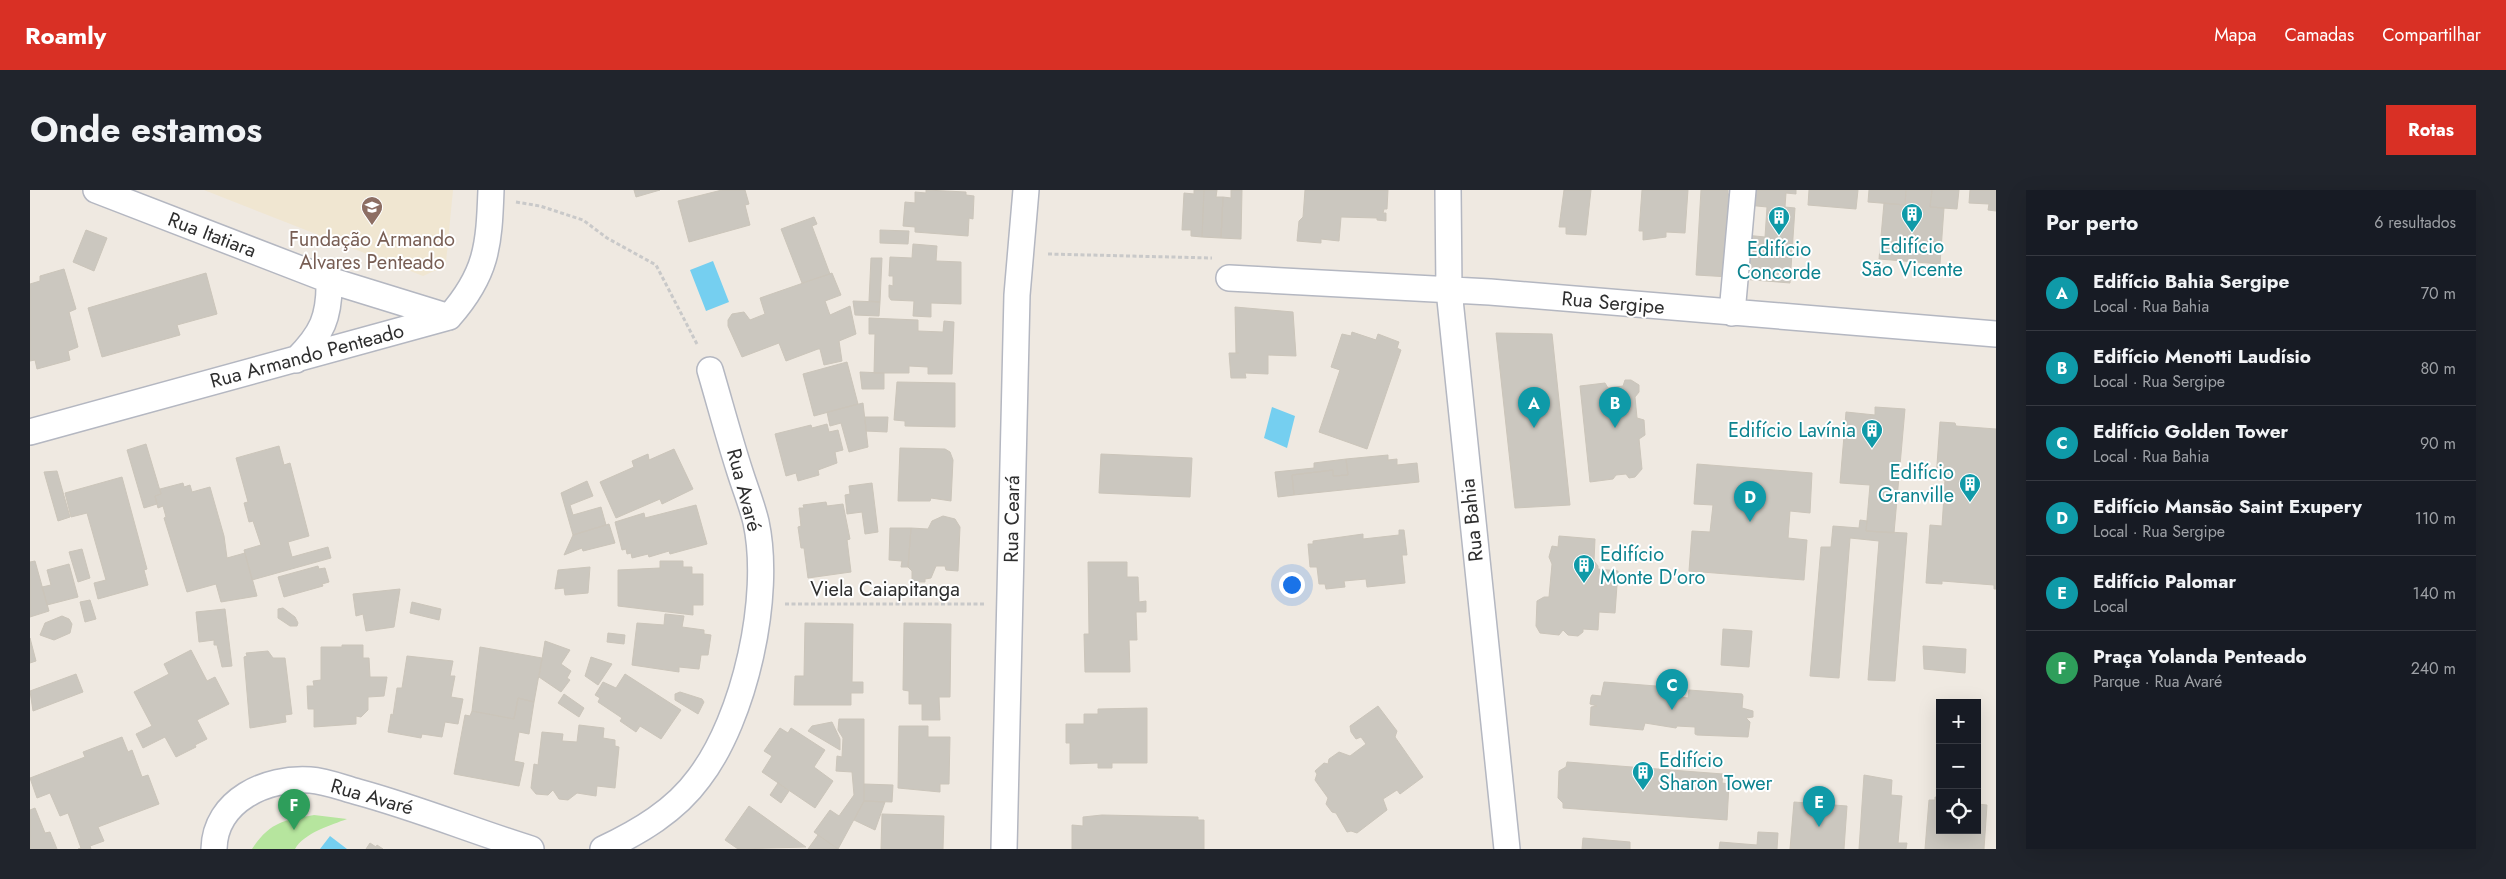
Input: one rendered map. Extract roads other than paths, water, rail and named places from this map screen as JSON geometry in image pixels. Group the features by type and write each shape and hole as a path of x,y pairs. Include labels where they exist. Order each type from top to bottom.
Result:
{"street":[{"name":"Rua Itatiara","path":"96,190 328,280 449,317"},
{"name":"Rua Ceará","path":"1004,849 1017,295 1026,190"},
{"name":"Rua Bahia","path":"1448,190 1449,290 1507,849"},
{"path":"1732,313 1743,190"},
{"path":"449,317 468,296 483,267 491,194"},
{"name":"Rua Sergipe","path":"1229,278 1449,290 1996,334"},
{"path":"296,360 309,346 321,328 329,308 328,280"},
{"name":"Rua Armando Penteado","path":"30,432 449,317"},
{"name":"Rua Avaré","path":"603,849 636,834 661,816 699,779 720,745 742,689 754,641 759,604 760,562 756,522 710,370"},
{"name":"Rua Avaré","path":"214,849 214,837 224,814 238,800 261,787 286,780 312,780 393,801 531,849"}],"water":[{"path":"713,261 729,302 706,311 690,270"},
{"path":"1272,407 1295,416 1287,448 1264,438"},
{"path":"330,836 347,849 320,849"}],"place":[{"name":"Fundação Armando Alvares Penteado","path":"372,226"},
{"name":"Edifício São Vicente","path":"1912,233"},
{"name":"Edifício Concorde","path":"1779,236"},
{"name":"Edifício Bahia Sergipe","path":"1534,428"},
{"name":"Edifício Menotti Laudísio","path":"1615,428"},
{"name":"Edifício Lavínia","path":"1872,449"},
{"name":"Edifício Granville","path":"1970,503"},
{"name":"Edifício Mansão Saint Exupery","path":"1750,522"},
{"name":"Edifício Monte D'oro","path":"1584,584"},
{"name":"Edifício Golden Tower","path":"1672,710"},
{"name":"Edifício Sharon Tower","path":"1643,791"},
{"name":"Edifício Palomar","path":"1819,827"},
{"name":"Praça Yolanda Penteado","path":"294,830"}]}
